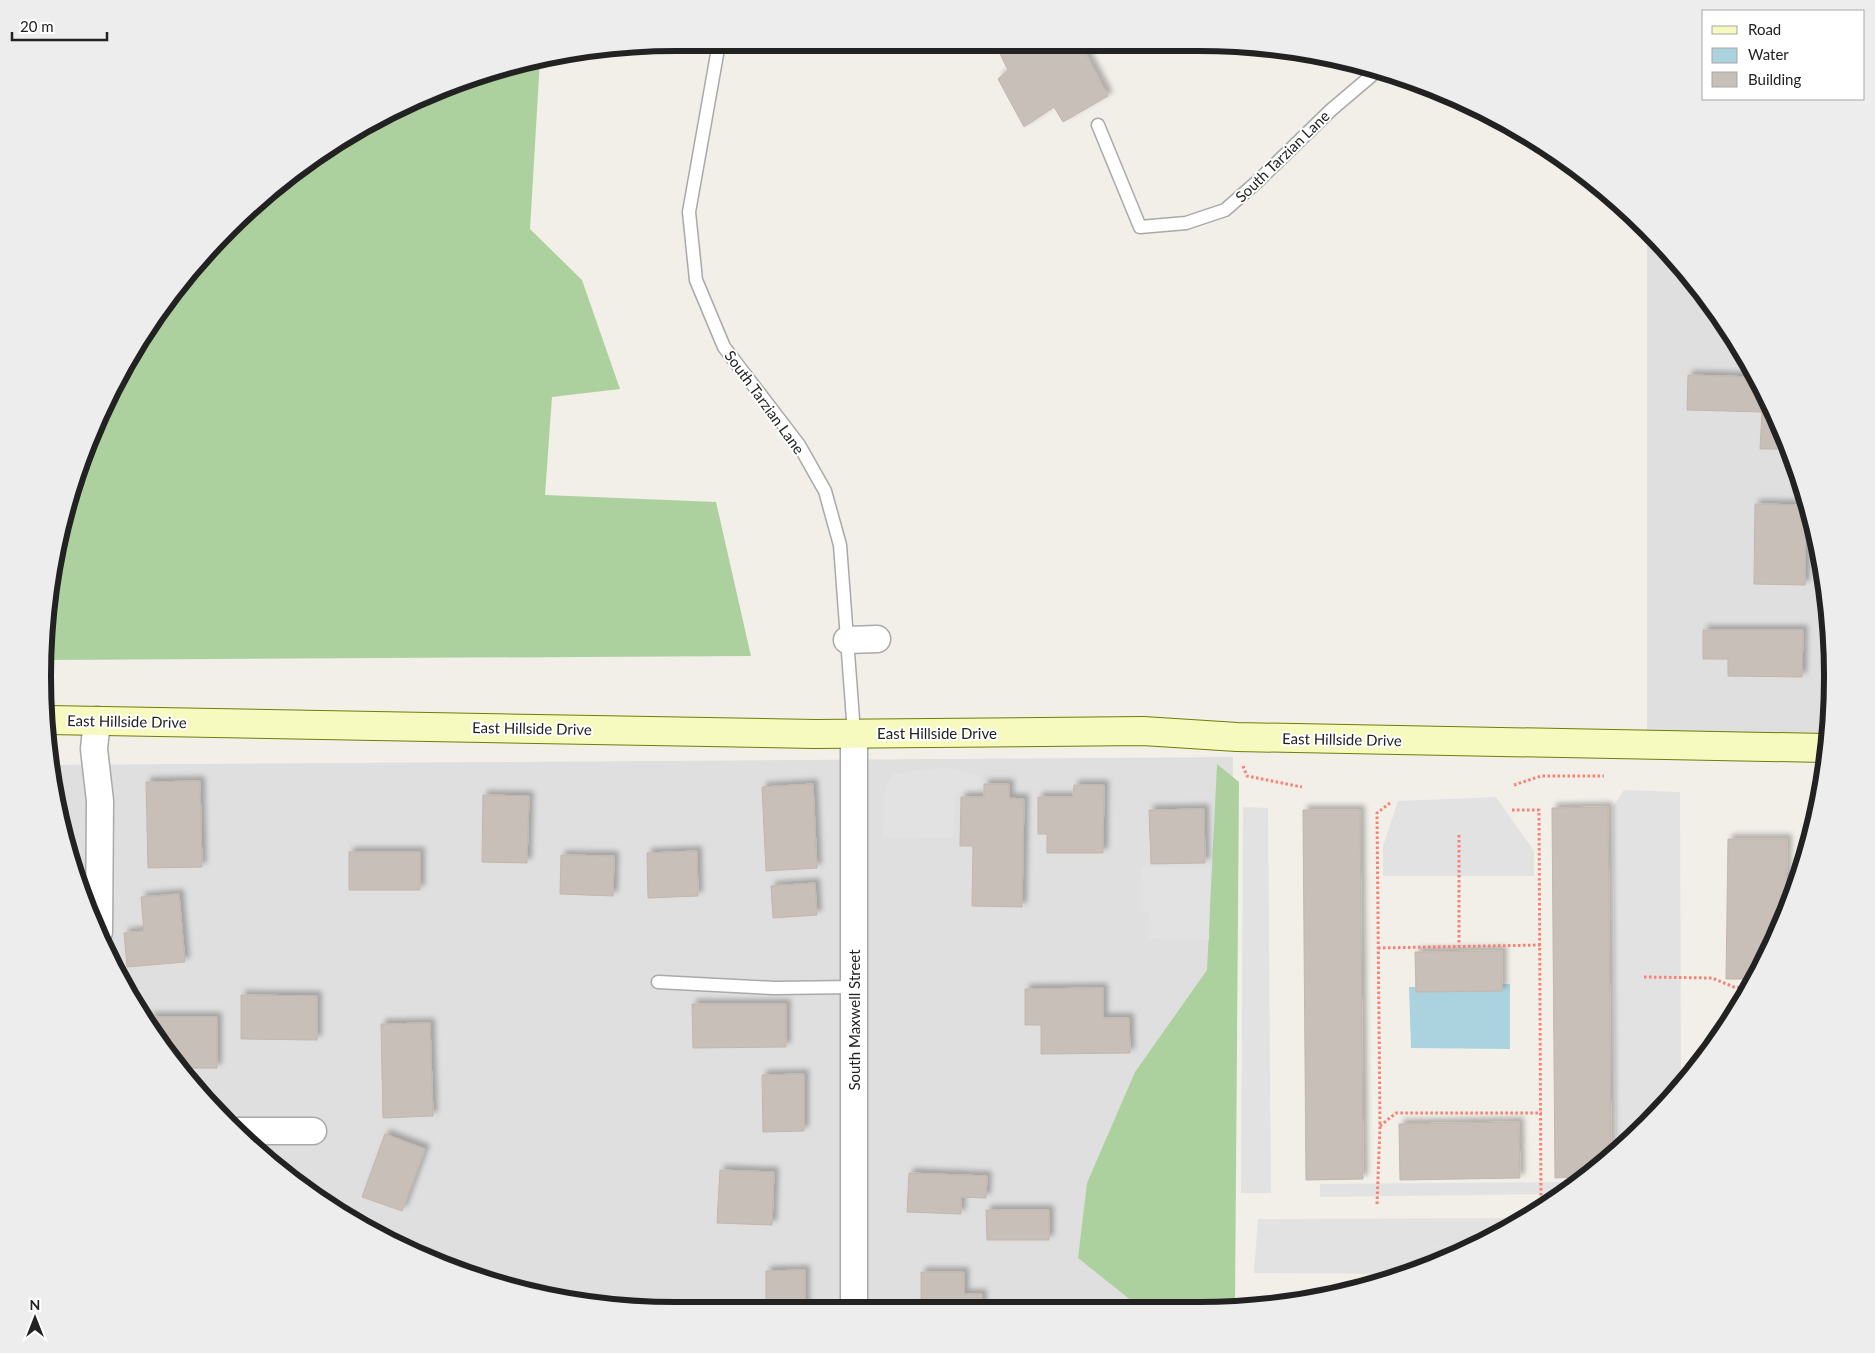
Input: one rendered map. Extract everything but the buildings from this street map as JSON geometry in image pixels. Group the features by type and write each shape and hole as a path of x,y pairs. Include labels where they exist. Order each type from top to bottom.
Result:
{"main road":[{"name":"East Hillside Drive","path":"53,720 854,733 1142,731 1237,737 1819,748"}],"street":[{"path":"847,640 877,639"},
{"path":"97,720 94,749 100,801 99,916"},
{"name":"South Maxwell Street","path":"854,733 854,1302"},
{"path":"247,1131 313,1131"}],"lane":[{"name":"South Tarzian Lane","path":"717,51 689,212 696,280 724,347 799,445 825,491 840,545 854,733"},
{"name":"South Tarzian Lane","path":"1098,125 1140,227 1186,223 1225,210 1258,181 1330,110 1371,76"},
{"path":"658,982 774,988 854,987"}],"path":[{"path":"1247,776 1302,788"},
{"path":"1377,1204 1380,1126 1377,813 1390,803"},
{"path":"1512,810 1539,810 1542,1199"},
{"path":"1460,835 1460,946"},
{"path":"1378,948 1541,945"},
{"path":"1644,977 1712,978 1741,987"},
{"path":"1380,1126 1396,1113 1542,1113"}],"shaded area":[{"path":"1647,240 1695,296 1718,329 1740,364 1776,437 1791,476 1812,555 1818,595 1824,676 1820,740 1647,744"},
{"path":"1233,757 1234,1300 1198,1302 676,1302 636,1300 555,1290 476,1269 437,1254 364,1218 296,1173 234,1119 180,1057 135,989 99,916 84,877 73,838 63,798 58,765"},
{"path":"949,767 981,777 979,793 955,794 953,837 883,838 884,793 892,774"},
{"path":"1624,790 1680,792 1681,1074 1641,1119 1620,1139 1616,1134 1613,807"},
{"path":"1496,797 1534,851 1534,876 1383,876 1383,846 1398,801"},
{"path":"1243,807 1268,808 1271,1193 1241,1193"},
{"path":"1141,867 1210,868 1209,940 1148,939 1149,911 1140,911"},
{"path":"1566,1182 1549,1194 1320,1197 1320,1184"},
{"path":"1511,1218 1455,1246 1423,1246 1454,1247 1399,1269 1382,1274 1254,1273 1258,1219"}],"green space":[{"path":"540,67 530,229 582,280 620,389 552,397 545,495 716,502 751,656 52,660 57,595 63,555 84,476 99,437 135,364 180,296 206,264 264,206 296,180 364,135 437,99 476,84"},
{"path":"1217,764 1239,782 1235,1300 1133,1302 1078,1258 1087,1183 1135,1072 1207,970"}],"water":[{"path":"1510,984 1510,1049 1411,1048 1409,987"}]}
